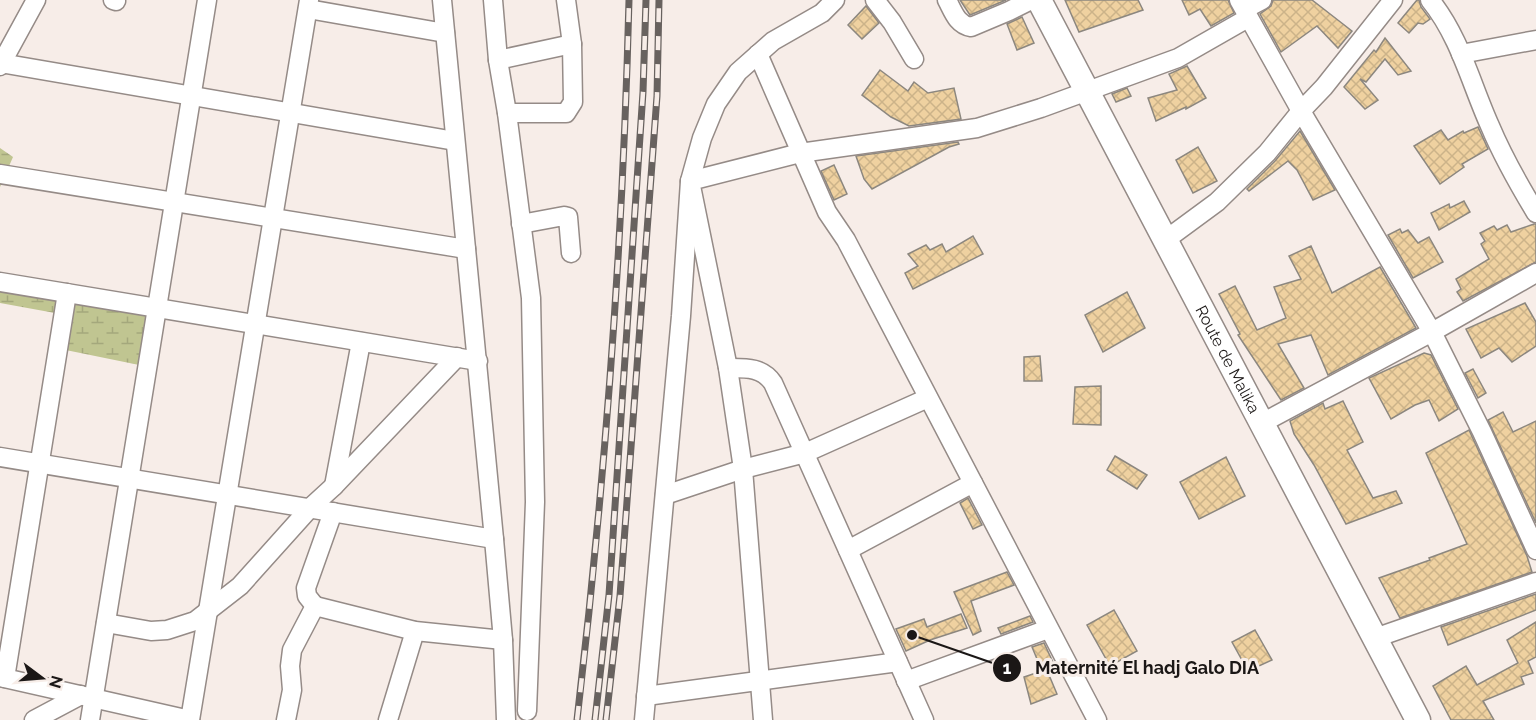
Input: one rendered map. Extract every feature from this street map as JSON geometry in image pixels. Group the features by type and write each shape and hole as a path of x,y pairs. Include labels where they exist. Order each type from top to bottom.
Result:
{"main road":[{"name":"Route de Malika","path":"1039,0 1418,720"}],"street":[{"path":"36,0 7,38 1,64 455,141"},
{"path":"90,720 87,697 106,623 207,0"},
{"path":"442,0 503,640 506,720"},
{"path":"493,0 498,60 531,298 535,502 527,711"},
{"path":"507,114 566,113 571,108 573,102 572,44 566,0"},
{"path":"644,720 681,316 690,181 702,138 717,104 738,72 773,40 822,13 836,0"},
{"path":"875,0 892,22 914,59"},
{"path":"947,0 960,22 964,26 971,27 1031,0"},
{"path":"690,181 800,153 977,128 1087,92 1178,58 1244,9 1262,0"},
{"path":"1164,241 1217,202 1245,176 1300,111 1324,87 1393,0"},
{"path":"1430,0 1441,14 1461,54 1489,125 1509,167 1536,213"},
{"path":"67,293 3,678 190,720 309,4 445,33"},
{"path":"1244,9 1300,111 1432,332 1482,432 1536,550"},
{"path":"1461,54 1536,40"},
{"path":"498,60 572,44"},
{"path":"758,54 827,212 846,240 1097,720"},
{"path":"0,174 466,249"},
{"path":"690,181 728,368 743,469 763,720"},
{"path":"520,224 568,217 571,253"},
{"path":"1262,423 1432,332 1536,273"},
{"path":"0,282 478,361"},
{"path":"334,486 361,342"},
{"path":"106,623 151,631 166,630 195,621 240,586 310,508 334,486 457,357"},
{"path":"728,368 752,369 768,375 773,383 924,720"},
{"path":"665,495 743,469 805,453 928,398"},
{"path":"0,457 494,539"},
{"path":"848,550 972,483"},
{"path":"333,512 306,588 307,596 315,606 415,631 503,640"},
{"path":"1375,638 1536,582"},
{"path":"286,720 292,690 290,666 292,650 315,606"},
{"path":"906,681 1048,629"},
{"path":"388,720 415,631"},
{"path":"646,696 898,662"},
{"path":"34,720 87,697"}],"green space":[{"path":"0,148 13,157 0,187"},
{"path":"0,279 160,306 149,367 51,347 55,313 0,303"}],"building":[{"path":"960,0 1006,0 970,15"},
{"path":"1065,0 1138,0 1143,10 1079,32"},
{"path":"1182,0 1228,0 1234,13 1211,26 1200,9 1189,15"},
{"path":"1273,0 1312,0 1352,31 1338,48 1317,26 1281,52 1260,14 1271,6"},
{"path":"1417,0 1430,19 1423,24 1418,23 1409,33 1398,23"},
{"path":"866,6 879,23 862,39 848,25"},
{"path":"1022,17 1034,43 1017,50 1007,24"},
{"path":"1385,38 1411,71 1398,75 1385,59 1366,82 1360,79 1378,100 1365,109 1344,87 1374,50 1376,52"},
{"path":"1187,66 1206,98 1156,121 1148,98 1177,90 1169,74"},
{"path":"880,70 908,91 914,82 928,93 954,88 961,119 909,126 891,117 862,95"},
{"path":"1127,88 1131,96 1116,102 1112,94"},
{"path":"1478,127 1488,149 1462,164 1464,167 1440,184 1414,146 1441,130 1448,140 1463,131 1464,133"},
{"path":"1300,131 1335,190 1313,200 1297,170 1288,161 1249,191 1247,189"},
{"path":"958,142 959,144 949,147 872,189 864,179 856,156"},
{"path":"1198,147 1217,181 1193,193 1176,160"},
{"path":"834,165 847,194 834,200 821,171"},
{"path":"1464,201 1470,212 1439,230 1431,213 1449,204 1450,208"},
{"path":"1536,224 1536,262 1463,301 1457,292 1461,289 1456,279 1489,259 1481,244 1485,241 1480,233 1494,226 1497,230 1507,225 1511,232"},
{"path":"1400,229 1402,233 1408,230 1418,243 1429,237 1443,262 1413,278 1388,235"},
{"path":"973,236 983,254 913,289 905,273 918,266 908,254 926,245 930,250 942,244 946,252"},
{"path":"1311,246 1332,293 1380,267 1416,328 1328,375 1311,335 1278,344 1304,388 1281,400 1238,335 1240,334 1219,294 1235,286 1257,330 1286,318 1274,287 1301,279 1289,256"},
{"path":"1127,292 1145,328 1103,352 1085,315"},
{"path":"1525,303 1536,322 1536,346 1512,362 1499,348 1481,358 1466,329"},
{"path":"1424,353 1431,355 1458,409 1439,421 1429,400 1391,419 1369,378"},
{"path":"1040,356 1042,381 1024,381 1024,357"},
{"path":"1473,369 1486,393 1478,398 1465,373"},
{"path":"1101,386 1101,425 1073,424 1075,387"},
{"path":"1343,401 1363,442 1347,450 1373,498 1396,491 1402,503 1346,524 1314,465 1294,434 1290,421 1323,403 1325,409"},
{"path":"1503,412 1513,432 1536,421 1536,523 1488,420"},
{"path":"1469,430 1527,556 1532,572 1400,618 1379,578 1467,544 1426,453"},
{"path":"1115,456 1147,475 1137,489 1107,470"},
{"path":"1226,457 1245,496 1199,519 1180,482"},
{"path":"968,498 982,525 973,529 960,503"},
{"path":"1007,572 1014,585 971,601 981,631 973,635 954,592"},
{"path":"1536,594 1536,610 1448,645 1441,627"},
{"path":"1114,610 1137,651 1110,666 1087,625"},
{"path":"961,614 967,628 930,640 906,651 896,629 924,619 927,627"},
{"path":"1030,616 1033,622 1001,634 998,628"},
{"path":"1536,622 1536,657 1528,661 1533,673 1521,677 1524,684 1483,701 1494,720 1451,720 1433,686 1466,666 1477,685 1518,663 1507,640"},
{"path":"1255,630 1272,660 1248,671 1232,642"},
{"path":"1044,643 1058,673 1049,675 1057,694 1031,704 1024,677 1042,671 1032,647"}],"railway":[{"path":"577,720 596,541 611,361 622,181 629,0"},
{"path":"595,720 609,595 643,92 646,0"},
{"path":"606,720 620,596 657,96 659,0"}],"place":[{"name":"Maternité El hadj Galo DIA","path":"912,635"}]}
